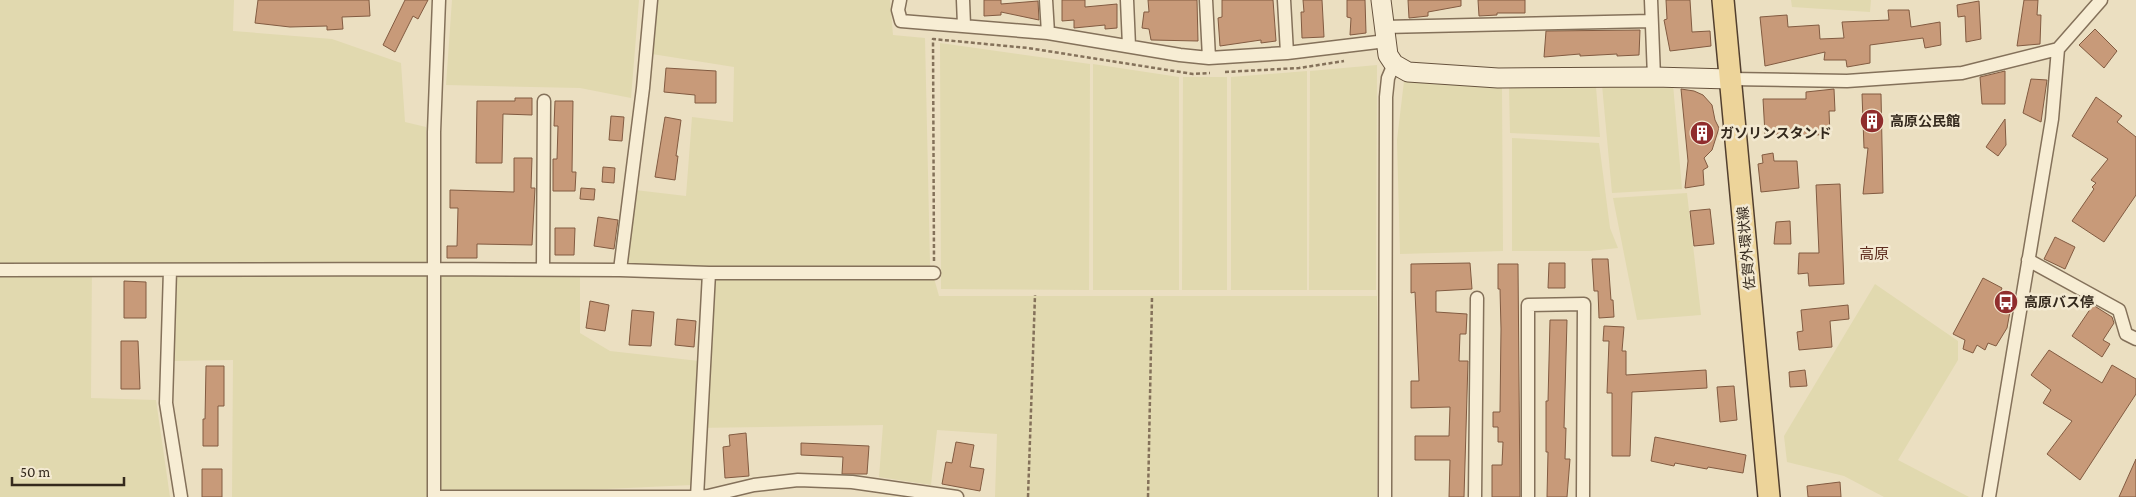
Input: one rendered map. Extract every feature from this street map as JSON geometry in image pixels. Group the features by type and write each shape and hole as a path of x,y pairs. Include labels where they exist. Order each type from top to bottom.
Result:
{"main road":[{"name":"佐賀外環状線","path":"1723,0 1769,497"}],"street":[{"path":"439,0 434,132 434,497 708,497 754,485 798,480 852,482 873,491 957,497"},
{"path":"620,270 643,88 651,0"},
{"path":"900,0 898,10 901,21 1048,33 1180,56 1209,58 1287,54 1385,34 1651,21"},
{"path":"963,0 964,25"},
{"path":"1046,0 1048,33"},
{"path":"1127,0 1129,46"},
{"path":"1206,0 1209,58"},
{"path":"1284,0 1287,54"},
{"path":"1381,0 1388,55 1394,64 1408,72 1498,78 1654,77 1847,82 1962,73 2058,49 2101,0"},
{"path":"1651,0 1654,77"},
{"path":"1989,497 2052,119 2058,49"},
{"path":"1386,497 1386,97 1388,78 1394,64"},
{"path":"543,269 544,101"},
{"path":"2028,260 2119,310 2126,334 2136,339"},
{"path":"0,270 543,269 709,273 934,273"},
{"path":"170,270 166,403 181,497"},
{"path":"697,497 709,273"},
{"path":"1476,497 1478,298"},
{"path":"1528,497 1528,305 1584,304 1582,497"}],"path":[{"path":"934,273 933,39 1028,48 1193,74 1212,73"},
{"path":"1222,72 1298,68 1352,60"},
{"path":"1028,497 1035,295"},
{"path":"1148,497 1152,297"}],"shaded area":[{"path":"0,0 234,0 233,31 332,39 401,63 405,122 426,127 430,274 580,275 580,333 610,351 708,362 715,278 626,274 635,190 686,196 692,117 733,122 734,67 652,54 656,0 890,0 893,35 925,38 930,264 939,296 1377,296 1377,497 995,497 997,434 937,430 931,485 879,477 883,425 694,428 692,485 430,497 232,497 233,360 173,361 175,263 92,263 91,398 156,400 170,497 0,497"},
{"path":"452,0 639,0 631,98 580,88 446,85"},
{"path":"1791,0 1871,0 1870,12 1792,7"},
{"path":"940,43 1090,64 1089,290 941,289"},
{"path":"1093,64 1179,77 1179,290 1093,290"},
{"path":"1377,65 1376,290 1309,290 1310,71"},
{"path":"1307,71 1307,290 1231,290 1231,77"},
{"path":"1183,77 1227,77 1227,290 1182,290"},
{"path":"1404,81 1502,87 1503,251 1400,254 1397,140"},
{"path":"1673,84 1682,189 1612,193 1602,85"},
{"path":"1509,87 1596,87 1600,137 1510,133"},
{"path":"1512,138 1599,143 1610,228 1618,248 1590,251 1512,251"},
{"path":"1687,193 1701,315 1637,320 1613,198"},
{"path":"1875,284 1958,341 1958,360 1898,460 1969,497 1884,497 1844,476 1787,462 1784,436"}],"building":[{"path":"258,0 369,0 370,16 342,17 343,29 327,30 327,26 290,27 255,23"},
{"path":"405,0 428,0 418,19 413,16 395,52 383,45"},
{"path":"984,0 1001,0 1001,4 1038,1 1039,20 1001,12 1001,15 984,16"},
{"path":"1062,0 1085,0 1085,7 1117,4 1117,28 1105,29 1105,25 1074,28 1074,20 1062,21"},
{"path":"1148,0 1197,0 1198,41 1151,40 1149,29 1142,28 1144,12 1149,12"},
{"path":"1222,0 1273,0 1276,41 1261,43 1261,40 1220,46 1218,18 1222,17"},
{"path":"1303,0 1322,0 1324,37 1302,38 1301,12 1304,12"},
{"path":"1347,0 1365,0 1366,33 1350,35 1351,18 1347,17"},
{"path":"1408,0 1461,0 1461,6 1428,12 1428,16 1409,18"},
{"path":"1478,0 1525,0 1525,13 1497,13 1497,15 1479,16"},
{"path":"1666,0 1690,0 1692,32 1710,31 1711,46 1670,51 1664,20 1667,19"},
{"path":"2024,0 2038,0 2037,15 2041,15 2040,44 2017,46"},
{"path":"1979,1 1981,39 1966,42 1965,16 1958,17 1957,5"},
{"path":"1888,10 1909,10 1911,27 1940,22 1941,45 1925,48 1923,38 1870,45 1870,63 1847,67 1846,60 1824,60 1825,52 1765,66 1760,17 1787,15 1788,27 1819,25 1820,39 1844,38 1842,22 1889,20"},
{"path":"2095,29 2117,51 2104,68 2079,45"},
{"path":"1640,30 1639,55 1580,56 1580,54 1544,57 1546,31"},
{"path":"666,68 716,71 716,103 695,103 695,95 664,92"},
{"path":"2005,71 2005,104 1982,104 1980,77"},
{"path":"2031,79 2047,80 2041,122 2023,113"},
{"name":"ガソリンスタンド","path":"1681,89 1703,95 1712,105 1719,128 1712,150 1704,158 1708,167 1703,170 1704,185 1685,188 1688,161"},
{"path":"1834,89 1835,111 1829,111 1830,135 1765,134 1763,99 1806,99 1806,92"},
{"path":"1862,94 1881,94 1883,193 1863,194 1868,148 1864,148"},
{"path":"2096,97 2122,116 2117,122 2136,137 2136,195 2104,242 2072,221 2094,189 2092,187 2096,183 2091,180 2108,159 2072,136"},
{"path":"515,98 532,98 532,115 503,114 502,163 476,163 477,101 515,101"},
{"path":"555,101 573,101 572,172 576,172 575,191 553,191 553,159 557,159 558,126 554,126"},
{"path":"611,116 624,117 622,141 609,140"},
{"path":"665,117 681,120 675,180 655,177"},
{"path":"2005,119 2006,145 1998,156 1986,147"},
{"path":"1773,153 1774,161 1797,161 1799,188 1761,192 1758,164 1763,163 1762,155"},
{"path":"514,158 532,158 531,188 535,188 532,245 477,244 477,258 447,258 447,246 457,246 458,208 450,208 450,190 514,192"},
{"path":"603,167 615,168 614,183 602,182"},
{"path":"1840,184 1844,284 1809,286 1808,273 1798,274 1799,253 1819,253 1816,185"},
{"path":"581,188 595,189 594,200 580,199"},
{"path":"1710,209 1714,244 1694,246 1690,211"},
{"path":"598,217 618,220 614,249 594,246"},
{"path":"1790,221 1791,244 1774,244 1776,222"},
{"path":"555,228 575,228 574,255 555,255"},
{"path":"2055,237 2075,247 2065,269 2044,259"},
{"path":"1592,259 1608,259 1614,317 1599,318 1598,291 1594,291"},
{"path":"1470,263 1472,289 1436,291 1436,312 1467,314 1466,334 1460,334 1459,361 1468,361 1464,497 1449,497 1450,460 1415,460 1415,436 1449,436 1450,407 1411,408 1411,381 1419,381 1415,292 1411,293 1411,264"},
{"path":"1549,263 1565,263 1565,288 1548,288"},
{"path":"1498,264 1518,264 1520,497 1492,497 1492,465 1502,465 1503,442 1498,442 1498,427 1493,427 1493,412 1500,412 1501,329"},
{"path":"1983,278 2002,288 1997,300 2011,306 2007,328 1996,346 1988,343 1985,350 1977,345 1973,353 1963,349 1965,340 1953,334"},
{"path":"124,281 146,282 146,318 124,318"},
{"path":"590,301 609,305 605,331 586,328"},
{"path":"1848,305 1849,319 1830,321 1832,347 1799,350 1797,332 1803,331 1801,310"},
{"path":"2093,305 2112,317 2114,323 2103,340 2110,344 2102,357 2072,336"},
{"path":"632,310 654,312 651,346 629,345"},
{"path":"677,319 696,321 694,347 675,345"},
{"path":"1550,320 1567,320 1564,428 1566,428 1565,459 1570,459 1567,497 1547,497 1546,401 1548,401"},
{"path":"1604,326 1624,327 1622,351 1626,351 1626,375 1706,370 1707,388 1632,392 1630,456 1612,456 1612,393 1607,393 1609,341 1603,341"},
{"path":"121,341 138,341 140,389 121,389"},
{"path":"2049,350 2102,383 2112,365 2136,379 2136,394 2080,480 2047,454 2072,421 2043,403 2051,390 2031,375"},
{"path":"206,366 224,366 224,406 218,406 218,446 203,446"},
{"path":"1805,370 1807,386 1790,387 1789,372"},
{"path":"1734,386 1737,420 1720,422 1717,387"},
{"path":"746,433 749,476 725,478 723,447 730,446 729,435"},
{"path":"1655,437 1746,455 1743,473 1675,463 1674,466 1651,461"},
{"path":"956,442 974,445 970,467 984,469 980,491 942,484 946,462 952,463"},
{"path":"801,443 869,446 867,474 842,474 843,457 801,455"},
{"path":"2136,459 2136,497 2119,497"},
{"path":"202,469 222,469 222,497 202,497"},
{"path":"1840,482 1841,497 1808,497 1807,486"}],"place":[{"name":"高原公民館","path":"1872,121"},
{"name":"ガソリンスタンド","path":"1702,133"},
{"name":"高原バス停","path":"2006,302"}],"district":[{"name":"高原","path":"1874,254"}]}
